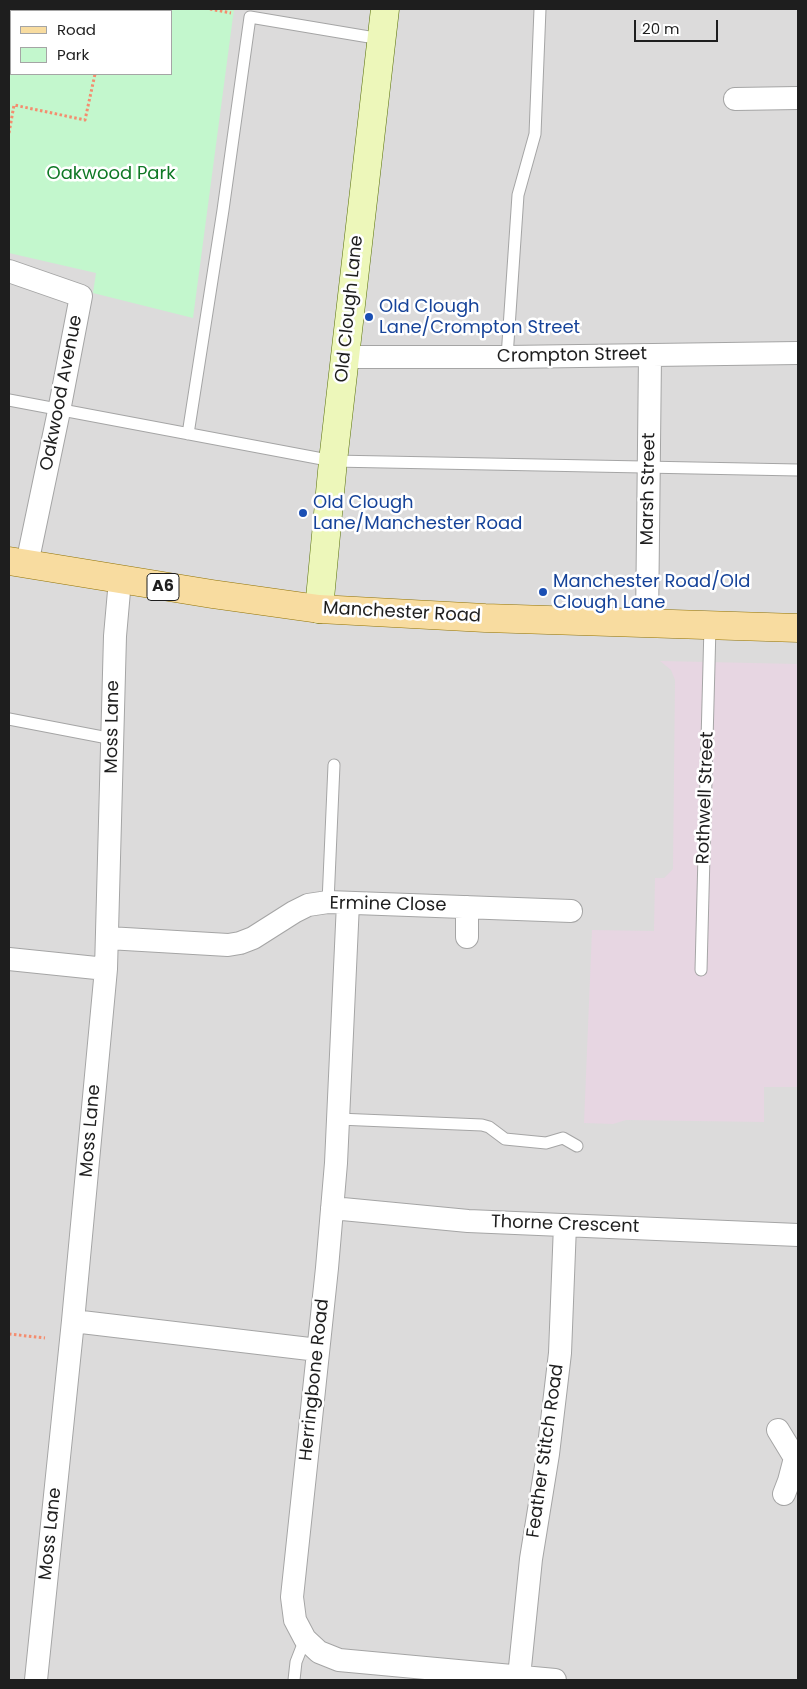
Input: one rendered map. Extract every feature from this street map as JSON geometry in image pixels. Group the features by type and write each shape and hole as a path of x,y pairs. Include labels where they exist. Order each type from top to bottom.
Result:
{"main road":[{"name":"Manchester Road","path":"18,562 120,580 319,609 485,618 798,628"}],"street":[{"name":"Old Clough Lane","path":"319,609 333,461 385,9"},
{"path":"735,99 798,98"},
{"name":"Oakwood Avenue","path":"9,271 80,296 59,411 18,562"},
{"name":"Crompton Street","path":"345,357 650,356 798,353"},
{"name":"Marsh Street","path":"648,623 650,356"},
{"name":"Moss Lane","path":"36,1680 72,1331 106,970 115,636 120,580"},
{"name":"Ermine Close","path":"108,938 228,945 253,938 308,905 338,902 571,911"},
{"name":"Herringbone Road","path":"305,1639 295,1620 292,1597 332,1208 338,1119 338,902"},
{"name":"Ermine Close","path":"467,907 467,937"},
{"path":"9,959 106,970"},
{"name":"Thorne Crescent","path":"332,1208 468,1221 798,1235"},
{"name":"Feather Stitch Road","path":"519,1677 531,1559 548,1454 560,1353 565,1225"},
{"path":"72,1331 318,1350"},
{"path":"778,1430 797,1458 784,1494"},
{"path":"305,1639 319,1652 339,1660 555,1680"}],"lane":[{"path":"507,357 518,195 535,134 540,9"},
{"path":"188,434 223,210 250,17 381,39"},
{"path":"9,400 59,411 333,461 798,470"},
{"name":"Rothwell Street","path":"701,970 710,626"},
{"path":"9,719 113,739"},
{"path":"334,765 338,902"},
{"path":"338,1119 482,1125 489,1127 505,1139 546,1143 563,1138 577,1146"},
{"path":"294,1680 296,1662 305,1639"}],"path":[{"path":"9,133 14,105 85,120 95,75"},
{"path":"9,1334 72,1331"}],"shaded area":[{"path":"9,9 798,9 798,1680 9,1680"},
{"path":"660,661 798,664 798,1087 764,1087 764,1122 626,1120 613,1124 584,1123 592,930 654,931 655,878 664,878 673,869 675,680 671,670"}],"green space":[{"name":"Oakwood Park","path":"9,9 234,9 193,318 93,293 96,273 9,253"}],"place":[{"name":"Old Clough Lane/Crompton Street","path":"369,317"},
{"name":"Old Clough Lane/Manchester Road","path":"303,513"},
{"name":"Manchester Road/Old Clough Lane","path":"543,592"}]}
